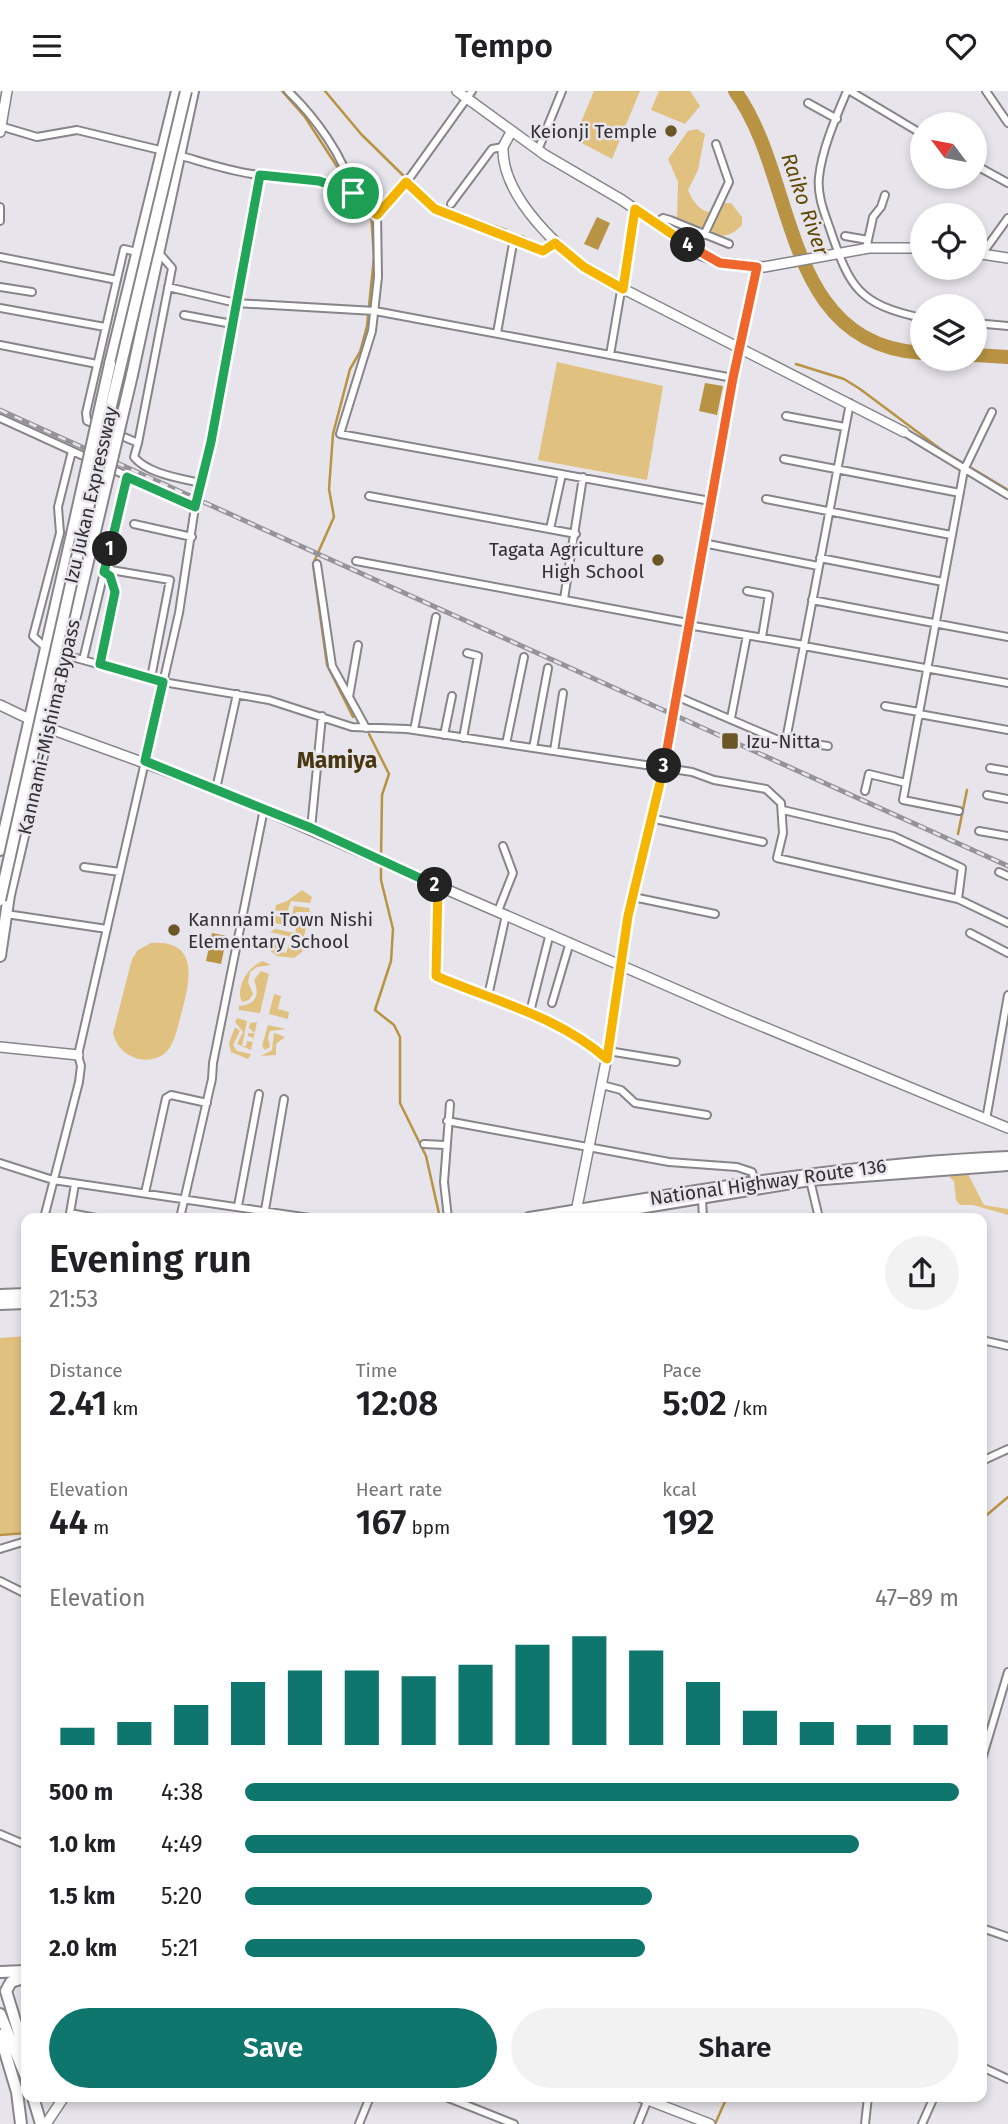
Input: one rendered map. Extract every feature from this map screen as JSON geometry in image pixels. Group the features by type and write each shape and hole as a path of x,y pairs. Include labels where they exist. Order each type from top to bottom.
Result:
{"highway":[{"path":"137,252 177,91"},
{"name":"Izu Jukan Expressway","path":"0,900 105,433 186,91"},
{"path":"159,253 193,91"},
{"name":"Kannami-Mishima Bypass","path":"0,850 137,252"},
{"name":"Kannami-Mishima Bypass","path":"0,956 6,914 48,728 159,253"},
{"name":"National Highway Route 136","path":"588,1213 862,1166 1008,1157"},
{"name":"National Highway Route 136","path":"592,1213 702,1199 757,1185 1008,1165"},
{"path":"0,1294 21,1294"},
{"path":"0,1304 21,1303"},
{"path":"0,1972 21,1971"},
{"path":"21,1978 15,1979 6,1991 21,2039"},
{"path":"0,1994 21,2043"},
{"path":"0,2014 21,2065"},
{"path":"0,2035 17,2092 21,2124"},
{"path":"35,2102 44,2124"},
{"path":"40,2102 44,2124"}],"street":[{"path":"0,132 6,91"},
{"path":"288,91 313,120 342,165 353,193"},
{"path":"457,91 470,95 511,132 538,150 635,209 704,256 720,263 773,266 833,256 867,244"},
{"path":"538,150 562,91"},
{"path":"910,127 849,91 821,165 818,187 833,256 853,286 883,306 910,314"},
{"path":"986,91 1005,111 1008,123"},
{"path":"470,95 406,182 377,215 375,311 372,331 340,434 710,501"},
{"path":"808,103 837,119"},
{"path":"0,126 37,137 77,130 161,149 225,169 319,181 353,193 377,215"},
{"path":"511,132 503,148 508,174 520,196 555,243 584,267 904,432 1008,495"},
{"path":"704,236 729,182 716,144"},
{"path":"451,204 492,149 503,148"},
{"path":"987,172 1008,184"},
{"path":"45,1213 79,1082 81,1066 78,1055 163,682 260,175"},
{"path":"406,182 435,209 543,251 555,243"},
{"path":"867,244 873,217 881,207 885,195"},
{"path":"0,207 0,221"},
{"path":"610,355 635,209"},
{"path":"656,223 663,218 729,244"},
{"path":"987,242 1008,218"},
{"path":"845,236 867,244 910,247"},
{"path":"497,333 514,238"},
{"path":"137,252 124,249 86,413 87,421 138,443"},
{"path":"159,253 172,268 134,457 162,473 200,483"},
{"path":"987,254 1008,258"},
{"path":"0,257 117,280"},
{"path":"576,1213 608,1055 633,897 663,767 733,378 757,267"},
{"path":"0,286 32,292"},
{"path":"167,287 236,303 259,302 375,311 733,378"},
{"path":"0,308 105,327"},
{"path":"184,315 232,324"},
{"path":"987,324 1008,326"},
{"path":"0,345 97,364"},
{"path":"786,740 850,403"},
{"path":"960,811 903,800 964,470 992,412"},
{"path":"786,416 845,427"},
{"path":"0,418 195,507"},
{"path":"46,648 33,636 60,533 58,507 72,451"},
{"path":"784,460 960,493"},
{"path":"551,529 562,474"},
{"path":"83,660 127,477"},
{"path":"564,599 583,477"},
{"path":"369,496 576,534"},
{"path":"766,499 951,535"},
{"path":"134,524 192,537"},
{"path":"703,543 943,582"},
{"path":"356,561 1008,683"},
{"path":"317,564 332,666 366,728"},
{"path":"100,664 115,592 110,576 105,571"},
{"path":"105,571 170,580 151,678"},
{"path":"747,591 769,595 762,637"},
{"path":"812,600 1008,637"},
{"path":"414,730 436,617"},
{"path":"731,718 747,635"},
{"path":"349,697 358,645"},
{"path":"463,738 478,656 467,653"},
{"path":"65,655 163,682 282,703 352,727 414,730 663,767 766,789 776,797 783,810 783,833 777,858 958,899 1008,923"},
{"path":"506,744 524,657"},
{"path":"533,748 548,668"},
{"path":"554,751 563,693"},
{"path":"216,789 237,694"},
{"path":"444,735 452,696"},
{"path":"676,696 776,739 828,746"},
{"path":"0,705 48,728 145,761 311,828 438,886 1008,1128"},
{"path":"885,706 1008,730"},
{"path":"311,828 322,716"},
{"path":"990,768 1008,771"},
{"path":"865,792 869,774 906,783"},
{"path":"987,795 1008,799"},
{"path":"181,1213 207,1103 212,1063 264,809"},
{"path":"783,810 893,837 962,868 958,899"},
{"path":"650,818 763,842"},
{"path":"979,831 1008,836"},
{"path":"488,996 502,913 513,873 503,846"},
{"path":"84,867 120,872"},
{"path":"999,871 1008,876"},
{"path":"438,886 436,976 530,1012 608,1055 676,1062"},
{"path":"633,897 715,914"},
{"path":"6,914 107,929"},
{"path":"530,1012 550,933"},
{"path":"970,933 1008,953"},
{"path":"552,1003 570,942"},
{"path":"986,1120 1008,995"},
{"path":"0,1047 78,1055"},
{"path":"602,1084 621,1090 635,1103 707,1115"},
{"path":"238,1206 259,1094"},
{"path":"145,1193 166,1098 170,1095 207,1103"},
{"path":"265,1210 284,1099"},
{"path":"447,1213 444,1182 450,1104"},
{"path":"447,1121 669,1162 737,1167 752,1172 757,1185"},
{"path":"424,1144 445,1145"},
{"path":"0,1163 53,1181 282,1213"},
{"path":"810,1180 818,1213"},
{"path":"70,1213 75,1184"},
{"path":"702,1199 703,1213"},
{"path":"987,1341 1008,1346"},
{"path":"987,1459 1008,1449"},
{"path":"0,1549 21,1543"},
{"path":"0,1581 21,1592"},
{"path":"987,1742 1008,1672"},
{"path":"0,1834 21,1843"},
{"path":"987,1930 1008,1937"},
{"path":"987,2069 1008,2079"},
{"path":"44,2124 61,2102"},
{"path":"359,2124 368,2102"},
{"path":"459,2102 514,2124"},
{"path":"638,2124 643,2102"},
{"path":"654,2102 710,2124"},
{"path":"864,2124 867,2102"},
{"path":"922,2124 932,2102"}],"shaded area":[{"path":"594,91 640,91 612,159 574,139"},
{"path":"659,91 690,91 700,106 685,124 651,110"},
{"path":"697,129 705,134 698,170 688,190 697,205 708,212 713,213 724,203 731,203 742,217 742,225 727,235 711,235 677,218 678,182 668,159 688,131"},
{"path":"597,217 610,223 598,250 584,244"},
{"path":"557,362 663,386 647,480 538,460"},
{"path":"705,383 723,386 717,415 699,411"},
{"path":"302,890 312,897 310,903 291,901 287,913 275,910 276,905"},
{"path":"294,906 309,908 310,912 296,912 290,927 272,922 275,916 291,918"},
{"path":"299,917 308,920 303,940 270,932 275,929 295,933"},
{"path":"212,933 227,936 221,964 206,961"},
{"path":"271,940 283,943 282,952 286,953 289,944 299,946 303,951 294,958 277,956 268,949 268,942"},
{"path":"151,943 178,948 185,956 188,978 184,1003 171,1046 160,1056 144,1060 122,1050 113,1033 132,959 138,950"},
{"path":"263,961 271,965 257,967 250,972 248,982 253,994 249,1000 242,1002 240,990 244,978 252,968"},
{"path":"261,971 269,974 260,1013 239,1010 239,1006 249,1004 255,998 257,990 254,980"},
{"path":"274,994 281,996 278,1009 289,1012 288,1019 269,1014"},
{"path":"237,1018 247,1021 242,1046 246,1046 247,1041 253,1042 251,1050 237,1044 243,1032 235,1022"},
{"path":"257,1022 255,1033 249,1028 250,1023"},
{"path":"268,1025 286,1029 270,1031 270,1047 265,1050 262,1046"},
{"path":"235,1027 240,1031 233,1045 237,1051 251,1054 248,1059 231,1052 229,1043"},
{"path":"274,1033 285,1037 276,1044 276,1055 261,1056 272,1050"},
{"path":"953,1172 967,1172 984,1205 1008,1209 1008,1215 973,1205 960,1205 956,1200 954,1181 950,1178"},
{"path":"21,1336 21,1532 0,1534 0,1338"}],"waterway":[{"path":"282,91 305,117 347,182"},
{"path":"325,91 361,134 416,188"},
{"name":"Raiko River","path":"735,91 755,127 799,251 817,289 842,320 876,343 910,350"},
{"path":"429,199 441,207 506,230"},
{"path":"353,717 327,665 313,564 334,517 329,489 333,434 350,369 360,352 367,326 374,257 371,213"},
{"path":"522,236 537,244"},
{"name":"Raiko River","path":"987,356 1008,357"},
{"path":"796,364 844,379 943,451 1008,490"},
{"path":"369,734 389,774 382,795 381,858"},
{"path":"958,834 967,790"},
{"path":"381,865 381,880 393,929 391,961 375,1010 394,1025 400,1037 400,1103 426,1156 439,1213"},
{"path":"987,1515 1008,1497"},
{"path":"0,1535 21,1533"},
{"path":"715,2124 725,2102"}],"railway":[{"path":"0,410 1008,866"}],"place":[{"name":"Keionji Temple","path":"671,131"},
{"name":"Tagata Agriculture High School","path":"658,560"},
{"name":"Izu-Nitta","path":"730,741"},
{"name":"Kannnami Town Nishi Elementary School","path":"174,930"}],"district":[{"name":"Mamiya","path":"337,760"}],"route":[{"path":"260,175 319,181 353,193 377,215 406,182 435,209 543,251 555,243 584,267 623,289 635,209 701,255 720,263 757,267 733,378 663,767 628,916 607,1059 593,1047 550,1021 436,976 438,886 311,828 145,761 163,682 100,664 115,592 114,582 104,572 127,477 195,507 211,442 260,175"}]}
